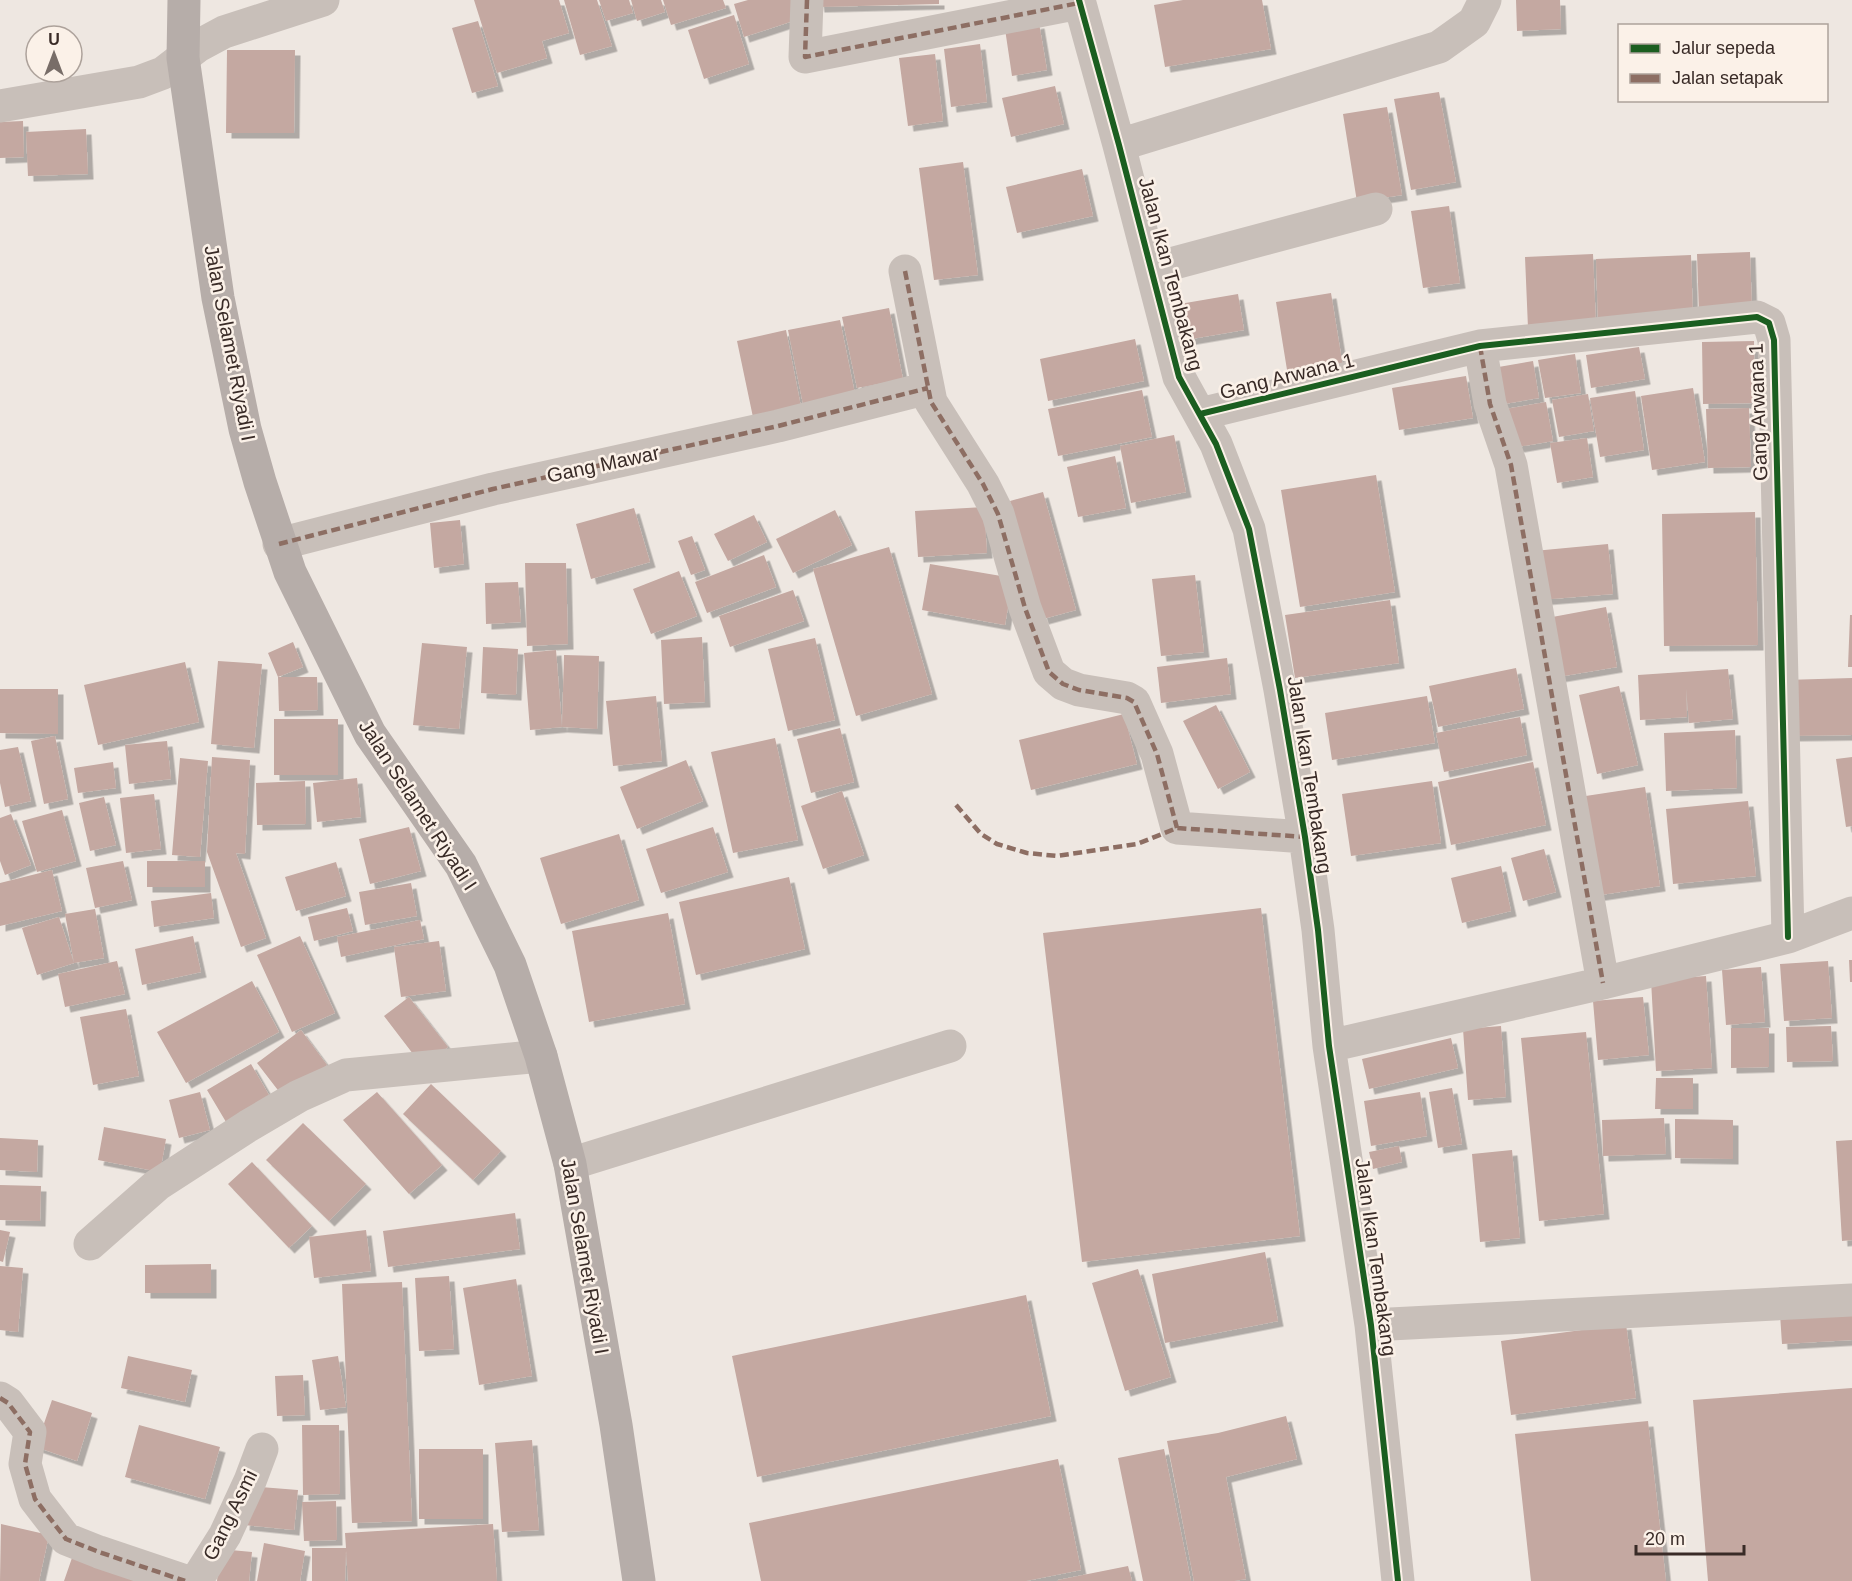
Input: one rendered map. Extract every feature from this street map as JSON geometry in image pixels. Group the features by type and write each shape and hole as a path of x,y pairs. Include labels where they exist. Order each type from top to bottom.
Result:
{"main road":[{"name":"Jalan Selamet Riyadi I","path":"184,0 183,58 218,298 245,429 279,544 290,572 370,734 461,865 510,965 541,1056 570,1164 616,1425 639,1581"}],"street":[{"path":"0,106 139,82 163,73 198,46 224,32 323,0"},
{"path":"807,0 805,57 1079,1"},
{"path":"1119,145 1440,48 1474,22 1485,0"},
{"name":"Jalan Ikan Tembakang","path":"1079,1 1179,377 1216,444 1249,529 1305,837 1318,930 1329,1046 1371,1325 1398,1581"},
{"path":"1152,269 1376,209"},
{"path":"905,271 931,402 983,484 998,514 1025,608 1049,672 1063,684 1079,690 1127,698 1134,702 1157,754 1178,828 1305,837"},
{"name":"Gang Arwana 1","path":"1200,414 1480,346 1757,317 1768,323 1774,340 1788,937"},
{"path":"1480,346 1490,404 1511,465 1603,983"},
{"name":"Gang Mawar","path":"279,544 493,489 778,426 928,388"},
{"path":"1329,1046 1603,983 1788,937 1852,913"},
{"path":"570,1164 950,1046"},
{"path":"90,1244 157,1185 299,1096 346,1076 541,1056"},
{"path":"1371,1325 1852,1300"},
{"path":"0,1398 9,1403 30,1432 25,1464 35,1499 66,1539 185,1581"},
{"name":"Gang Asmi","path":"196,1581 225,1534 262,1449"}],"building":[{"path":"474,0 559,0 569,33 542,41 547,58 497,73"},
{"path":"564,0 597,0 612,46 580,55"},
{"path":"599,0 629,0 633,13 606,21"},
{"path":"631,0 661,0 665,12 637,21"},
{"path":"663,0 723,0 726,8 671,25"},
{"path":"748,0 793,0 799,19 744,37 734,4"},
{"path":"818,0 939,0 939,4 819,7"},
{"path":"1183,0 1262,0 1271,49 1165,67 1154,5"},
{"path":"1516,0 1560,0 1561,29 1517,31"},
{"path":"734,15 749,64 704,79 688,30"},
{"path":"478,21 498,86 472,93 452,28"},
{"path":"1039,23 1047,70 1012,76 1005,29"},
{"path":"980,44 987,102 951,107 944,49"},
{"path":"227,50 295,50 294,133 226,133"},
{"path":"935,54 943,121 908,126 899,58"},
{"path":"1055,86 1064,124 1011,137 1002,98"},
{"path":"1439,92 1456,182 1411,190 1394,99"},
{"path":"1387,107 1402,195 1357,202 1343,114"},
{"path":"23,121 24,157 0,158 0,122"},
{"path":"86,129 88,174 28,176 26,132"},
{"path":"963,162 978,275 934,280 919,168"},
{"path":"1082,169 1093,216 1017,233 1006,187"},
{"path":"1449,206 1460,283 1423,288 1411,211"},
{"path":"1750,252 1752,311 1699,313 1697,254"},
{"path":"1593,254 1596,326 1528,328 1525,257"},
{"path":"1691,255 1693,320 1598,323 1596,259"},
{"path":"1331,293 1343,367 1288,376 1276,302"},
{"path":"1238,294 1244,330 1174,342 1168,306"},
{"path":"889,308 903,379 857,388 842,317"},
{"path":"840,320 856,399 804,409 788,330"},
{"path":"786,330 802,412 754,422 737,341"},
{"path":"1135,339 1144,381 1048,401 1040,359"},
{"path":"1754,341 1755,403 1703,404 1702,342"},
{"path":"1639,347 1645,379 1591,388 1586,355"},
{"path":"1575,354 1581,393 1545,398 1538,360"},
{"path":"1533,361 1539,398 1493,406 1487,369"},
{"path":"1466,376 1473,418 1399,430 1392,388"},
{"path":"1693,388 1705,462 1652,470 1641,396"},
{"path":"1142,390 1152,437 1058,456 1048,409"},
{"path":"1635,391 1644,450 1600,457 1590,398"},
{"path":"1588,394 1594,431 1559,437 1552,400"},
{"path":"1546,402 1553,441 1506,449 1500,410"},
{"path":"1749,408 1751,467 1708,468 1706,409"},
{"path":"1174,435 1186,492 1131,503 1120,446"},
{"path":"1587,438 1593,477 1557,483 1550,443"},
{"path":"1115,456 1126,508 1078,517 1067,467"},
{"path":"1376,475 1395,592 1300,607 1281,490"},
{"path":"1043,492 1076,610 1043,619 1010,501"},
{"path":"984,507 987,553 918,557 915,511"},
{"path":"634,508 650,562 591,579 576,524"},
{"path":"835,510 852,545 793,573 776,539"},
{"path":"1755,512 1758,645 1664,646 1662,514"},
{"path":"754,515 767,542 728,561 714,534"},
{"path":"460,520 464,564 434,568 430,523"},
{"path":"692,536 705,570 691,575 678,541"},
{"path":"1608,544 1613,594 1539,600 1534,551"},
{"path":"889,547 932,694 856,716 813,569"},
{"path":"764,555 776,587 707,613 695,582"},
{"path":"525,563 566,563 568,644 527,646"},
{"path":"930,564 1013,578 1005,625 922,610"},
{"path":"679,571 697,616 651,634 633,589"},
{"path":"1195,575 1204,652 1161,656 1152,579"},
{"path":"518,582 521,622 486,624 485,583"},
{"path":"793,590 804,621 730,647 719,616"},
{"path":"1390,600 1399,663 1295,678 1285,615"},
{"path":"1606,607 1617,667 1558,677 1547,618"},
{"path":"1850,615 1852,615 1852,667 1848,667"},
{"path":"702,637 705,702 664,704 661,640"},
{"path":"815,638 835,720 788,731 768,649"},
{"path":"293,642 303,667 278,677 268,653"},
{"path":"422,643 467,647 459,729 413,725"},
{"path":"483,647 518,649 516,695 481,693"},
{"path":"556,650 562,727 530,730 524,653"},
{"path":"564,655 599,656 597,729 562,727"},
{"path":"1227,658 1231,694 1161,703 1157,667"},
{"path":"218,661 262,664 254,748 211,744"},
{"path":"185,662 199,722 98,745 84,685"},
{"path":"1516,668 1524,709 1438,727 1429,686"},
{"path":"1728,669 1733,719 1689,723 1686,688 1687,717 1640,720 1638,675"},
{"path":"278,677 317,677 318,710 279,711"},
{"path":"1852,678 1852,735 1786,736 1785,680"},
{"path":"1619,686 1638,765 1597,774 1579,695"},
{"path":"0,689 58,689 58,734 0,733"},
{"path":"656,696 662,761 613,766 606,701"},
{"path":"1427,696 1435,743 1332,760 1325,713"},
{"path":"1216,705 1250,772 1218,789 1183,721"},
{"path":"1124,714 1137,764 1031,790 1019,740"},
{"path":"1520,717 1527,755 1444,772 1436,733"},
{"path":"274,719 338,719 338,775 274,775"},
{"path":"840,728 854,782 811,793 797,739"},
{"path":"1735,730 1737,788 1666,791 1664,733"},
{"path":"55,736 68,799 44,804 31,741"},
{"path":"775,738 798,840 733,853 711,752"},
{"path":"167,741 171,779 129,784 125,745"},
{"path":"18,747 31,801 5,807 0,783 0,750"},
{"path":"212,757 250,760 245,854 236,853 266,938 241,947 207,852"},
{"path":"1852,757 1852,826 1846,827 1836,759"},
{"path":"180,758 208,761 200,857 172,855"},
{"path":"686,760 703,801 637,829 620,787"},
{"path":"113,762 116,788 78,793 74,768"},
{"path":"1533,762 1546,825 1451,845 1438,782"},
{"path":"357,778 361,817 317,822 313,783"},
{"path":"305,781 306,824 257,825 256,783"},
{"path":"1432,781 1441,843 1351,856 1342,794"},
{"path":"1645,787 1660,886 1594,896 1579,797"},
{"path":"842,791 864,855 823,869 801,806"},
{"path":"154,794 161,849 126,853 120,798"},
{"path":"104,797 116,845 90,851 79,803"},
{"path":"1748,801 1756,876 1673,884 1666,809"},
{"path":"62,810 76,861 37,872 22,821"},
{"path":"11,814 31,865 5,875 0,861 0,818"},
{"path":"409,827 421,871 370,884 359,839"},
{"path":"713,827 728,872 661,893 646,849"},
{"path":"619,834 639,900 561,924 540,858"},
{"path":"1544,849 1556,892 1523,901 1511,858"},
{"path":"123,861 132,900 95,908 86,868"},
{"path":"147,861 205,861 205,887 147,887"},
{"path":"336,862 346,896 296,911 285,877"},
{"path":"1501,866 1511,911 1462,923 1451,878"},
{"path":"52,870 62,911 0,926 0,883"},
{"path":"789,877 805,949 696,975 679,902"},
{"path":"411,883 417,916 365,925 359,892"},
{"path":"211,893 214,918 154,927 151,901"},
{"path":"347,908 353,931 314,941 308,917"},
{"path":"1261,908 1300,1236 1082,1262 1043,933"},
{"path":"95,909 104,958 74,963 65,914"},
{"path":"668,913 685,1004 589,1022 572,931"},
{"path":"59,917 74,963 37,975 22,928"},
{"path":"420,920 424,939 341,957 337,937"},
{"path":"193,936 201,972 142,985 135,949"},
{"path":"300,936 335,1013 292,1032 257,955"},
{"path":"439,941 446,991 401,997 394,947"},
{"path":"1849,960 1852,960 1852,982 1850,982"},
{"path":"117,961 125,994 65,1007 58,974"},
{"path":"1828,961 1832,1018 1784,1021 1780,964"},
{"path":"1761,967 1765,1022 1726,1025 1722,970"},
{"path":"1706,976 1712,1068 1656,1071 1651,980"},
{"path":"252,981 279,1032 186,1083 157,1032"},
{"path":"409,997 448,1047 423,1067 384,1016"},
{"path":"1643,997 1649,1055 1598,1060 1593,1001"},
{"path":"126,1009 139,1076 93,1085 80,1017"},
{"path":"1501,1026 1506,1097 1468,1100 1463,1029"},
{"path":"1831,1026 1833,1061 1787,1062 1786,1027"},
{"path":"1731,1028 1769,1028 1769,1067 1731,1068"},
{"path":"301,1030 327,1065 284,1098 257,1063"},
{"path":"1586,1032 1604,1214 1539,1221 1521,1038"},
{"path":"1451,1038 1458,1068 1369,1089 1362,1059"},
{"path":"251,1064 273,1102 229,1127 207,1090"},
{"path":"1656,1078 1693,1078 1693,1109 1655,1109"},
{"path":"431,1084 501,1151 473,1180 403,1114"},
{"path":"1452,1088 1462,1144 1438,1148 1429,1092"},
{"path":"200,1092 210,1130 179,1138 169,1100"},
{"path":"377,1092 442,1165 409,1194 343,1120"},
{"path":"1420,1092 1427,1136 1371,1146 1364,1101"},
{"path":"1664,1118 1666,1154 1603,1156 1602,1120"},
{"path":"1675,1119 1733,1120 1733,1159 1675,1158"},
{"path":"303,1123 366,1184 329,1221 266,1160"},
{"path":"104,1127 166,1139 160,1172 98,1160"},
{"path":"0,1138 38,1140 37,1172 0,1170"},
{"path":"1852,1140 1852,1240 1842,1241 1836,1141"},
{"path":"1399,1146 1402,1162 1373,1169 1369,1152"},
{"path":"1512,1150 1520,1238 1480,1242 1472,1154"},
{"path":"252,1162 312,1226 289,1248 228,1184"},
{"path":"0,1185 41,1186 40,1221 0,1220"},
{"path":"515,1213 520,1249 388,1267 383,1231"},
{"path":"0,1230 10,1232 3,1262 0,1261"},
{"path":"366,1230 371,1271 314,1278 309,1237"},
{"path":"1265,1252 1278,1321 1165,1343 1152,1274"},
{"path":"211,1264 211,1293 145,1293 145,1265"},
{"path":"0,1266 23,1268 18,1332 0,1330"},
{"path":"1138,1269 1171,1377 1125,1391 1092,1283"},
{"path":"449,1276 454,1349 419,1351 415,1278"},
{"path":"516,1279 532,1376 479,1385 463,1288"},
{"path":"402,1282 412,1521 352,1523 342,1284"},
{"path":"1026,1295 1051,1416 757,1477 732,1356"},
{"path":"1852,1310 1852,1340 1782,1344 1780,1314"},
{"path":"1626,1324 1636,1398 1511,1415 1501,1341"},
{"path":"128,1356 192,1370 185,1402 121,1388"},
{"path":"338,1356 346,1407 320,1410 312,1360"},
{"path":"303,1375 305,1415 277,1416 275,1376"},
{"path":"1852,1388 1852,1581 1708,1581 1693,1400"},
{"path":"52,1400 92,1413 77,1461 36,1447"},
{"path":"1286,1416 1297,1459 1226,1477 1246,1579 1194,1581 1167,1441 1218,1433"},
{"path":"1648,1421 1666,1581 1531,1581 1515,1434"},
{"path":"139,1425 220,1447 205,1499 125,1477"},
{"path":"302,1425 339,1425 340,1494 303,1495"},
{"path":"532,1440 539,1530 502,1532 495,1443"},
{"path":"419,1449 483,1449 483,1519 419,1519"},
{"path":"1164,1449 1191,1581 1143,1581 1118,1458"},
{"path":"1058,1459 1081,1570 1026,1581 761,1581 749,1523"},
{"path":"248,1486 298,1490 294,1530 244,1525"},
{"path":"336,1501 337,1540 304,1541 302,1502"},
{"path":"1,1524 49,1535 39,1581 0,1581"},
{"path":"493,1524 497,1581 348,1581 346,1551 345,1581 312,1581 312,1548 346,1548 345,1533"},
{"path":"264,1543 305,1551 300,1581 257,1581"},
{"path":"220,1549 252,1552 249,1581 217,1581"},
{"path":"73,1555 139,1581 64,1581"},
{"path":"1128,1566 1132,1581 1058,1581 1058,1580"}],"marked path":[{"path":"807,0 805,57 1079,3"},
{"path":"905,271 931,402 983,484 998,514 1025,608 1049,672 1063,684 1079,690 1127,698 1134,702 1157,754 1177,828"},
{"path":"1480,346 1490,404 1511,465 1603,983"},
{"path":"279,544 493,489 778,426 928,388"},
{"path":"956,805 981,834 997,844 1027,853 1057,856 1137,844 1177,828 1305,837"},
{"path":"0,1398 8,1403 30,1432 25,1464 35,1499 66,1539 185,1581"}],"cycle path":[{"path":"1079,0 1179,377 1216,444 1249,529 1305,837 1318,930 1329,1046 1371,1325 1398,1581"},
{"path":"1200,414 1480,346 1757,317 1769,323 1774,340 1788,937"}]}
